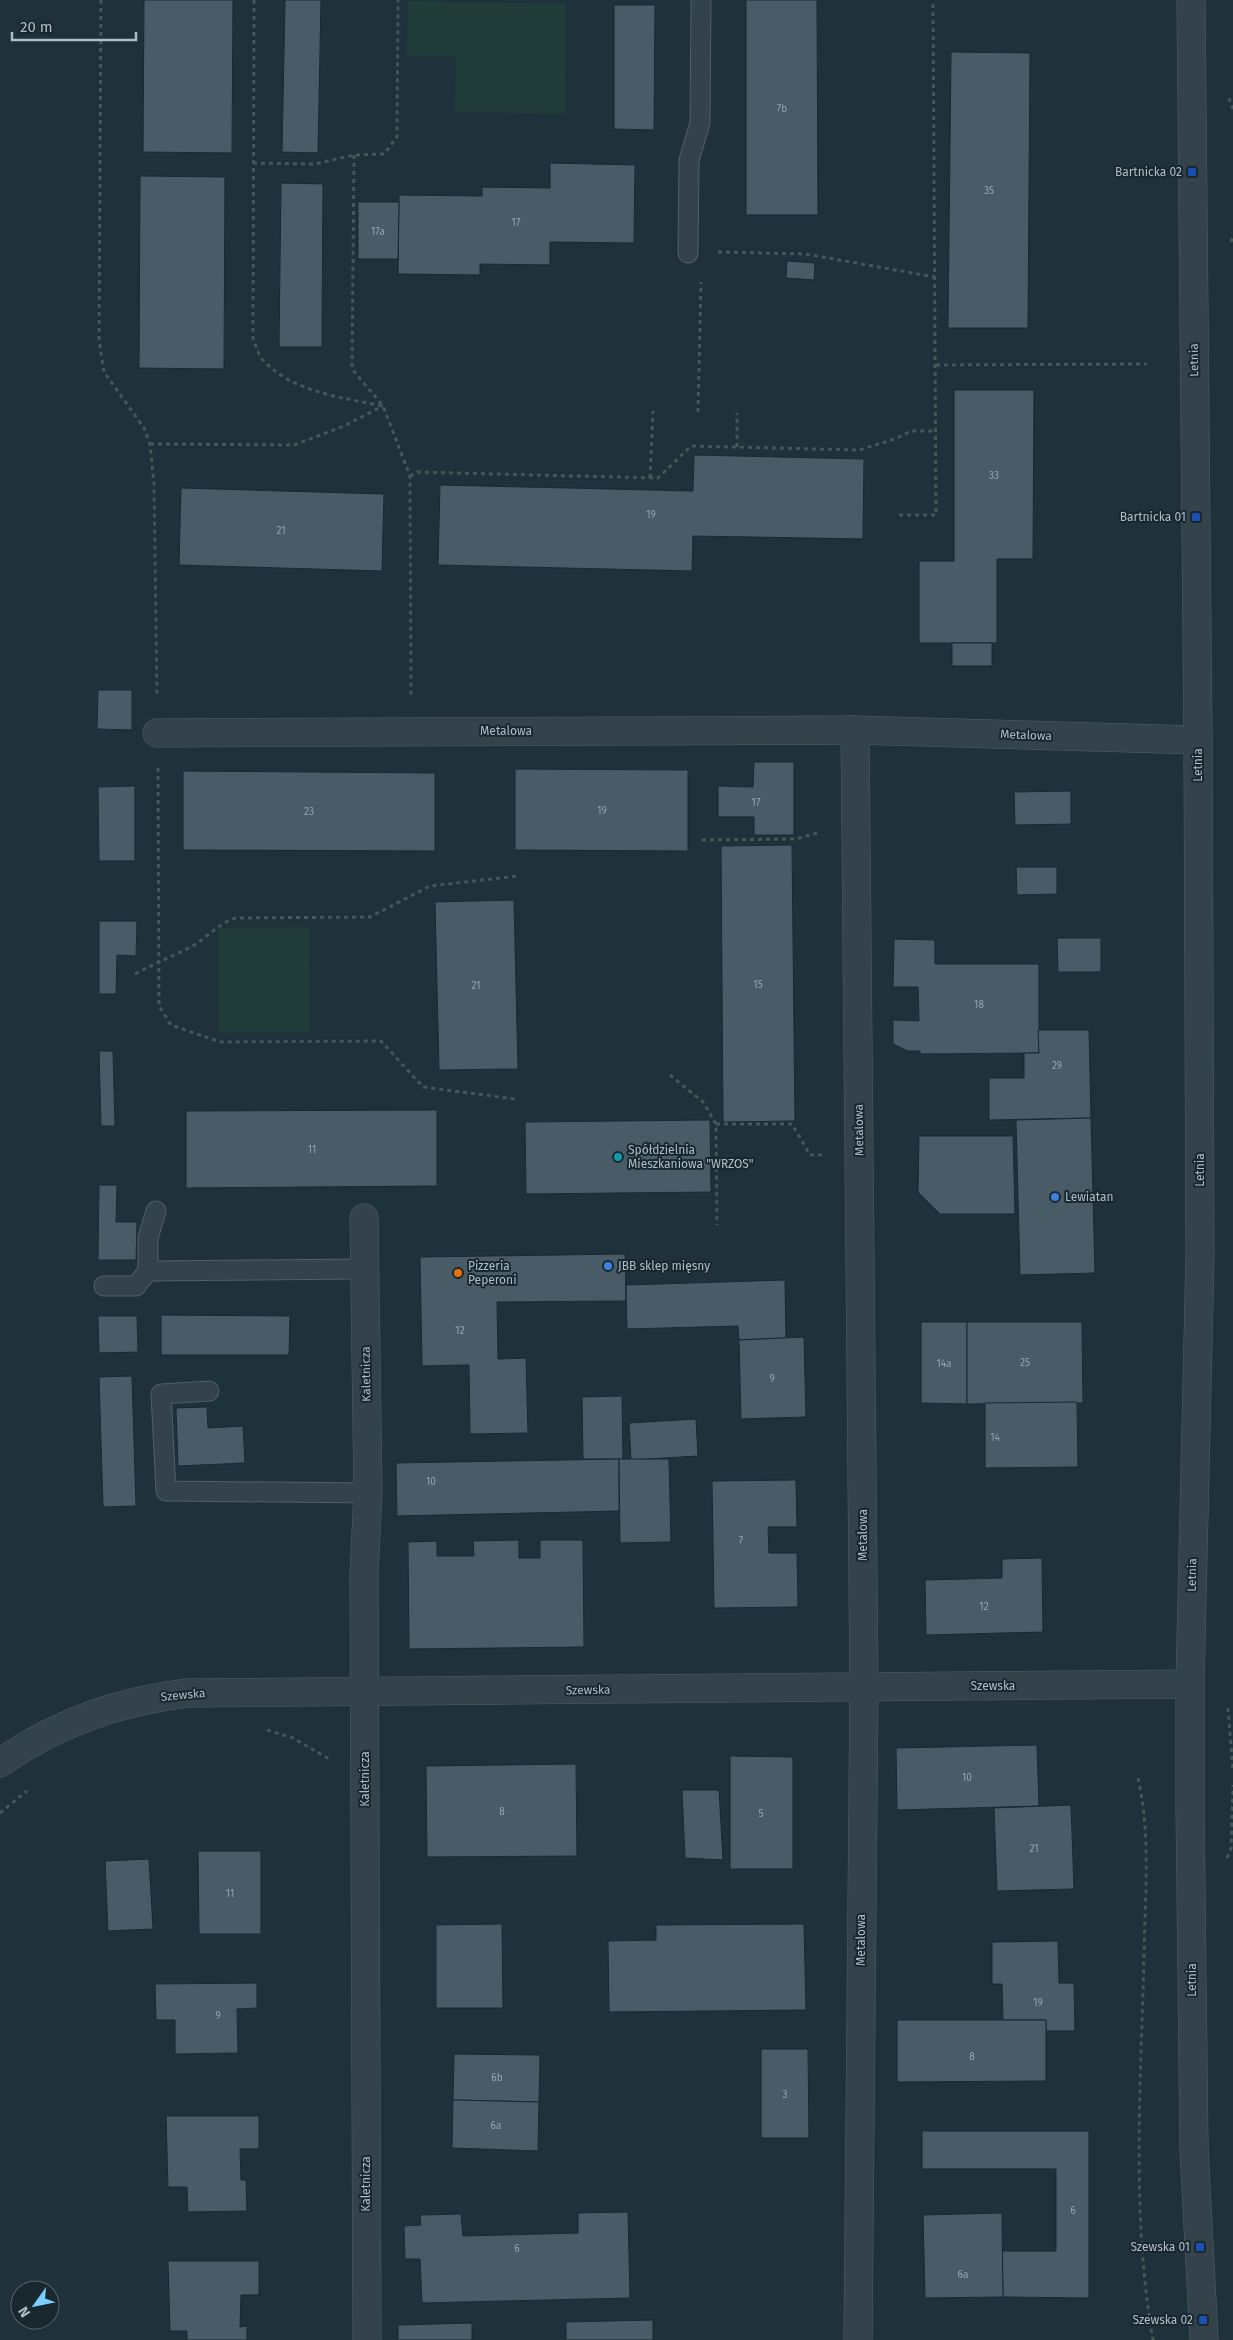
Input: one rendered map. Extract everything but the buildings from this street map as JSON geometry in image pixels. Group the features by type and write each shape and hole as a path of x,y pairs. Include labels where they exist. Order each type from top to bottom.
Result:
{"street":[{"name":"Letnia","path":"1190,0 1198,740 1200,1256 1190,1684 1194,2149 1204,2340"},
{"name":"Metalowa","path":"157,733 855,730 1198,740"},
{"name":"Metalowa","path":"855,730 864,1687 858,2340"},
{"name":"Kaletnicza","path":"364,1218 368,1493 364,1574 367,2340"},
{"name":"Szewska","path":"0,1762 28,1744 80,1719 159,1697 210,1693 1190,1684"}],"lane":[{"path":"688,253 689,160 700,123 701,0"},
{"path":"104,1286 136,1286 148,1271 148,1238 156,1211"},
{"path":"148,1271 364,1270"},
{"path":"209,1391 161,1394 166,1491 368,1493"}],"path":[{"path":"101,0 99,340 104,372 144,428 150,444 154,484 159,1006 171,1025 220,1042 381,1042 423,1087 515,1099"},
{"path":"254,0 253,338 261,358 280,375 314,392 384,406"},
{"path":"254,163 316,164 354,155 384,154 397,137 398,0"},
{"path":"899,515 936,515 933,0"},
{"path":"354,155 352,369 384,406 410,476 411,732"},
{"path":"698,412 701,282 688,253 806,254 935,277"},
{"path":"936,365 1147,364"},
{"path":"150,444 294,445 344,426 384,406"},
{"path":"650,478 653,411"},
{"path":"737,413 737,447"},
{"path":"410,476 417,472 658,478 691,446 859,450 895,439 911,431 935,431"},
{"path":"702,840 796,839 820,832 855,832"},
{"path":"136,974 159,960 192,946 226,921 236,918 370,917 430,886 518,876"},
{"path":"670,1075 703,1102 716,1124 717,1225"},
{"path":"716,1124 792,1124 810,1155 859,1155"},
{"path":"261,1729 280,1732 336,1762 365,1764"},
{"path":"1138,1778 1145,1807 1139,2182 1146,2299 1153,2340"},
{"path":"0,1813 28,1790"}],"green space":[{"path":"408,1 566,4 565,114 455,112 456,56 407,56"},
{"path":"309,927 310,1032 219,1033 218,928"}],"place":[{"name":"Bartnicka 02","path":"1192,172"},
{"name":"Bartnicka 01","path":"1196,517"},
{"name":"Spółdzielnia Mieszkaniowa \"WRZOS\"","path":"618,1157"},
{"name":"Lewiatan","path":"1055,1197"},
{"name":"JBB sklep mięsny","path":"608,1266"},
{"name":"Pizzeria Peperoni","path":"458,1273"},
{"name":"Szewska 01","path":"1200,2247"},
{"name":"Szewska 02","path":"1203,2320"}]}
